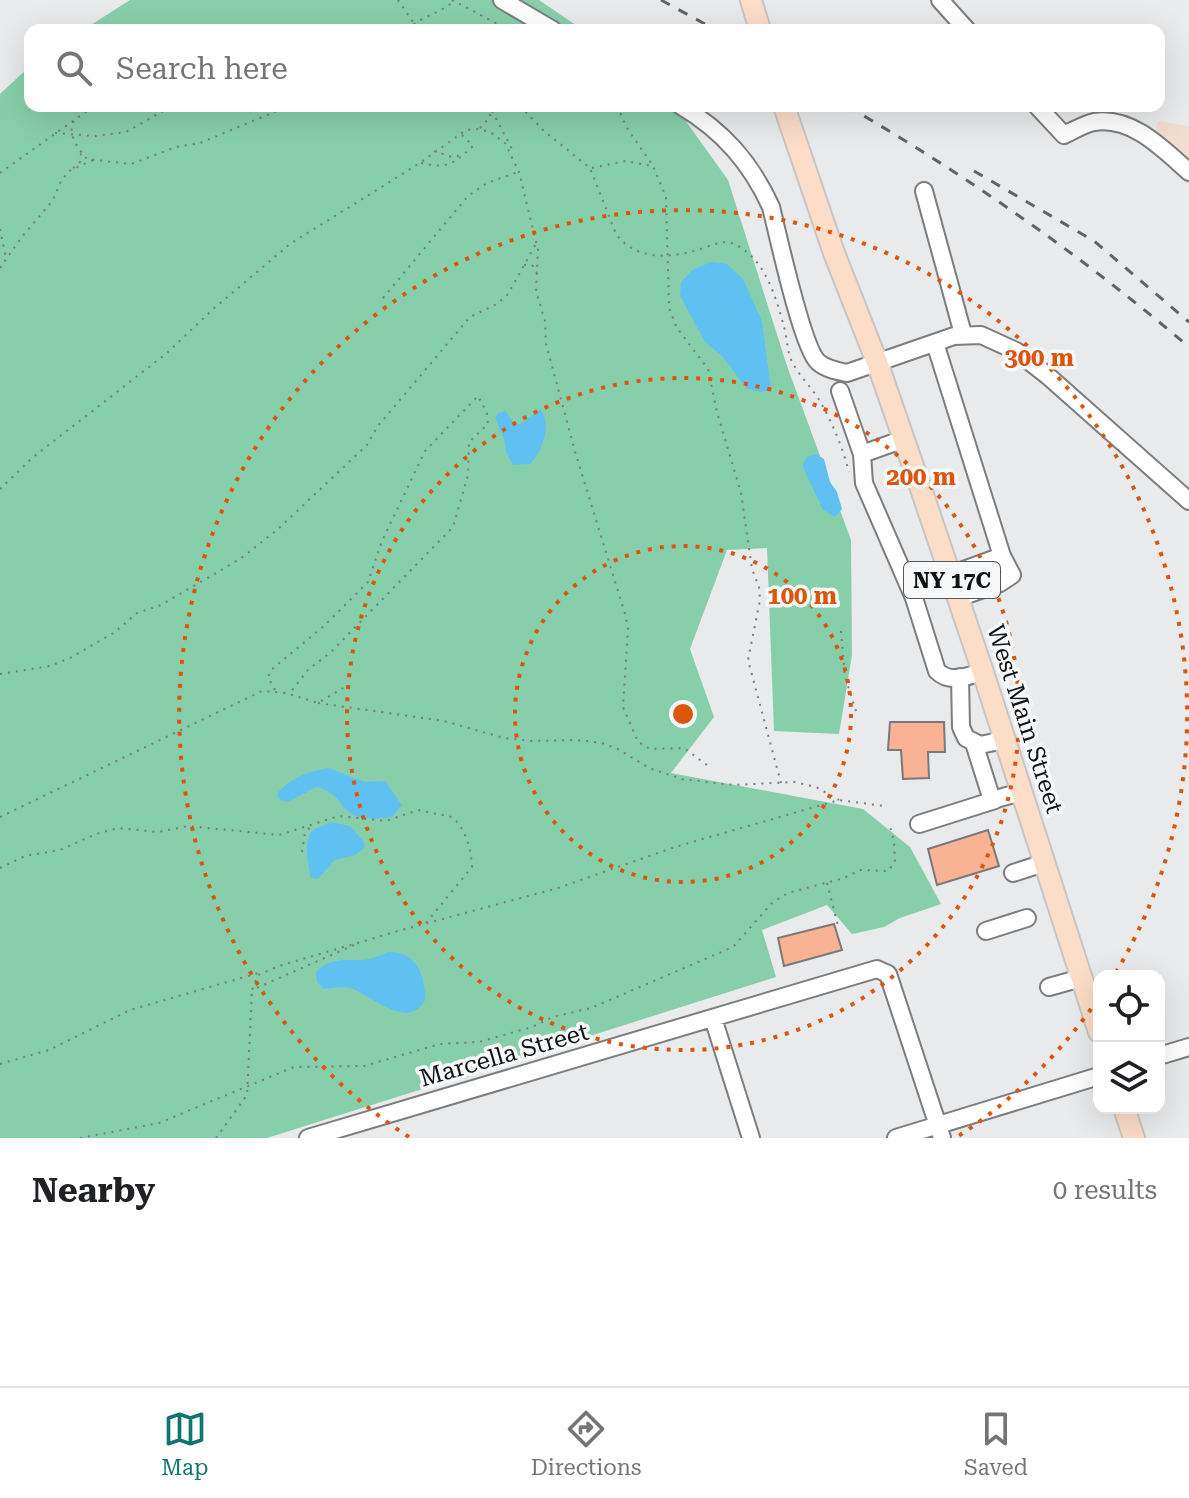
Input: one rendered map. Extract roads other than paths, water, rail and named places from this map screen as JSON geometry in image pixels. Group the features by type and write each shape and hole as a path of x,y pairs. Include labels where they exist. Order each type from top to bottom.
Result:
{"main road":[{"path":"751,0 758,24"},
{"name":"West Main Street","path":"786,112 838,266 904,439 1093,1014"},
{"path":"1126,1114 1134,1138"}],"street":[{"path":"502,0 543,24"},
{"path":"940,0 962,24"},
{"path":"689,112 724,137 740,154 762,188 771,207 812,354 819,364 847,373 963,334 981,335 1016,351 1189,501"},
{"path":"1043,112 1064,135 1094,122 1116,124 1145,133 1189,172"},
{"path":"924,191 963,334"},
{"path":"935,343 1002,556 1010,570 1010,579 958,598"},
{"path":"840,391 862,454 864,483 914,598 937,671 944,677 983,672"},
{"path":"862,454 904,439"},
{"path":"950,575 1002,556"},
{"path":"960,677 961,727 966,738 974,743 988,744 1004,740"},
{"path":"974,743 990,797 995,800"},
{"path":"919,824 1021,792"},
{"path":"1013,873 1044,863"},
{"path":"986,931 1027,918"},
{"name":"Marcella Street","path":"308,1138 877,969 888,974 940,1132"},
{"path":"1049,987 1081,978"},
{"path":"713,1018 751,1138"},
{"path":"1165,1054 1189,1047"},
{"path":"896,1138 940,1132 1093,1078"}],"water":[{"path":"711,262 727,264 743,279 762,321 771,390 759,392 746,388 723,357 705,342 680,296 681,282 694,269"},
{"path":"540,409 546,430 538,453 530,464 513,465 495,418 505,411 515,424 521,424"},
{"path":"816,454 824,459 830,482 837,492 842,509 835,517 823,510 804,470 807,457"},
{"path":"329,768 365,782 385,781 402,805 392,817 361,817 352,814 334,796 316,787 288,802 280,800 277,794 294,780 307,773"},
{"path":"331,822 350,826 364,842 364,848 355,855 335,860 318,879 311,878 307,854 309,836 312,831"},
{"path":"388,952 406,956 417,966 424,982 425,1000 418,1009 400,1012 350,988 324,989 317,982 316,972 326,964 375,958"}],"railway":[{"path":"661,0 705,24"},
{"path":"857,112 1024,219 1108,281 1189,347"},
{"path":"974,171 1094,241 1189,322"}]}
